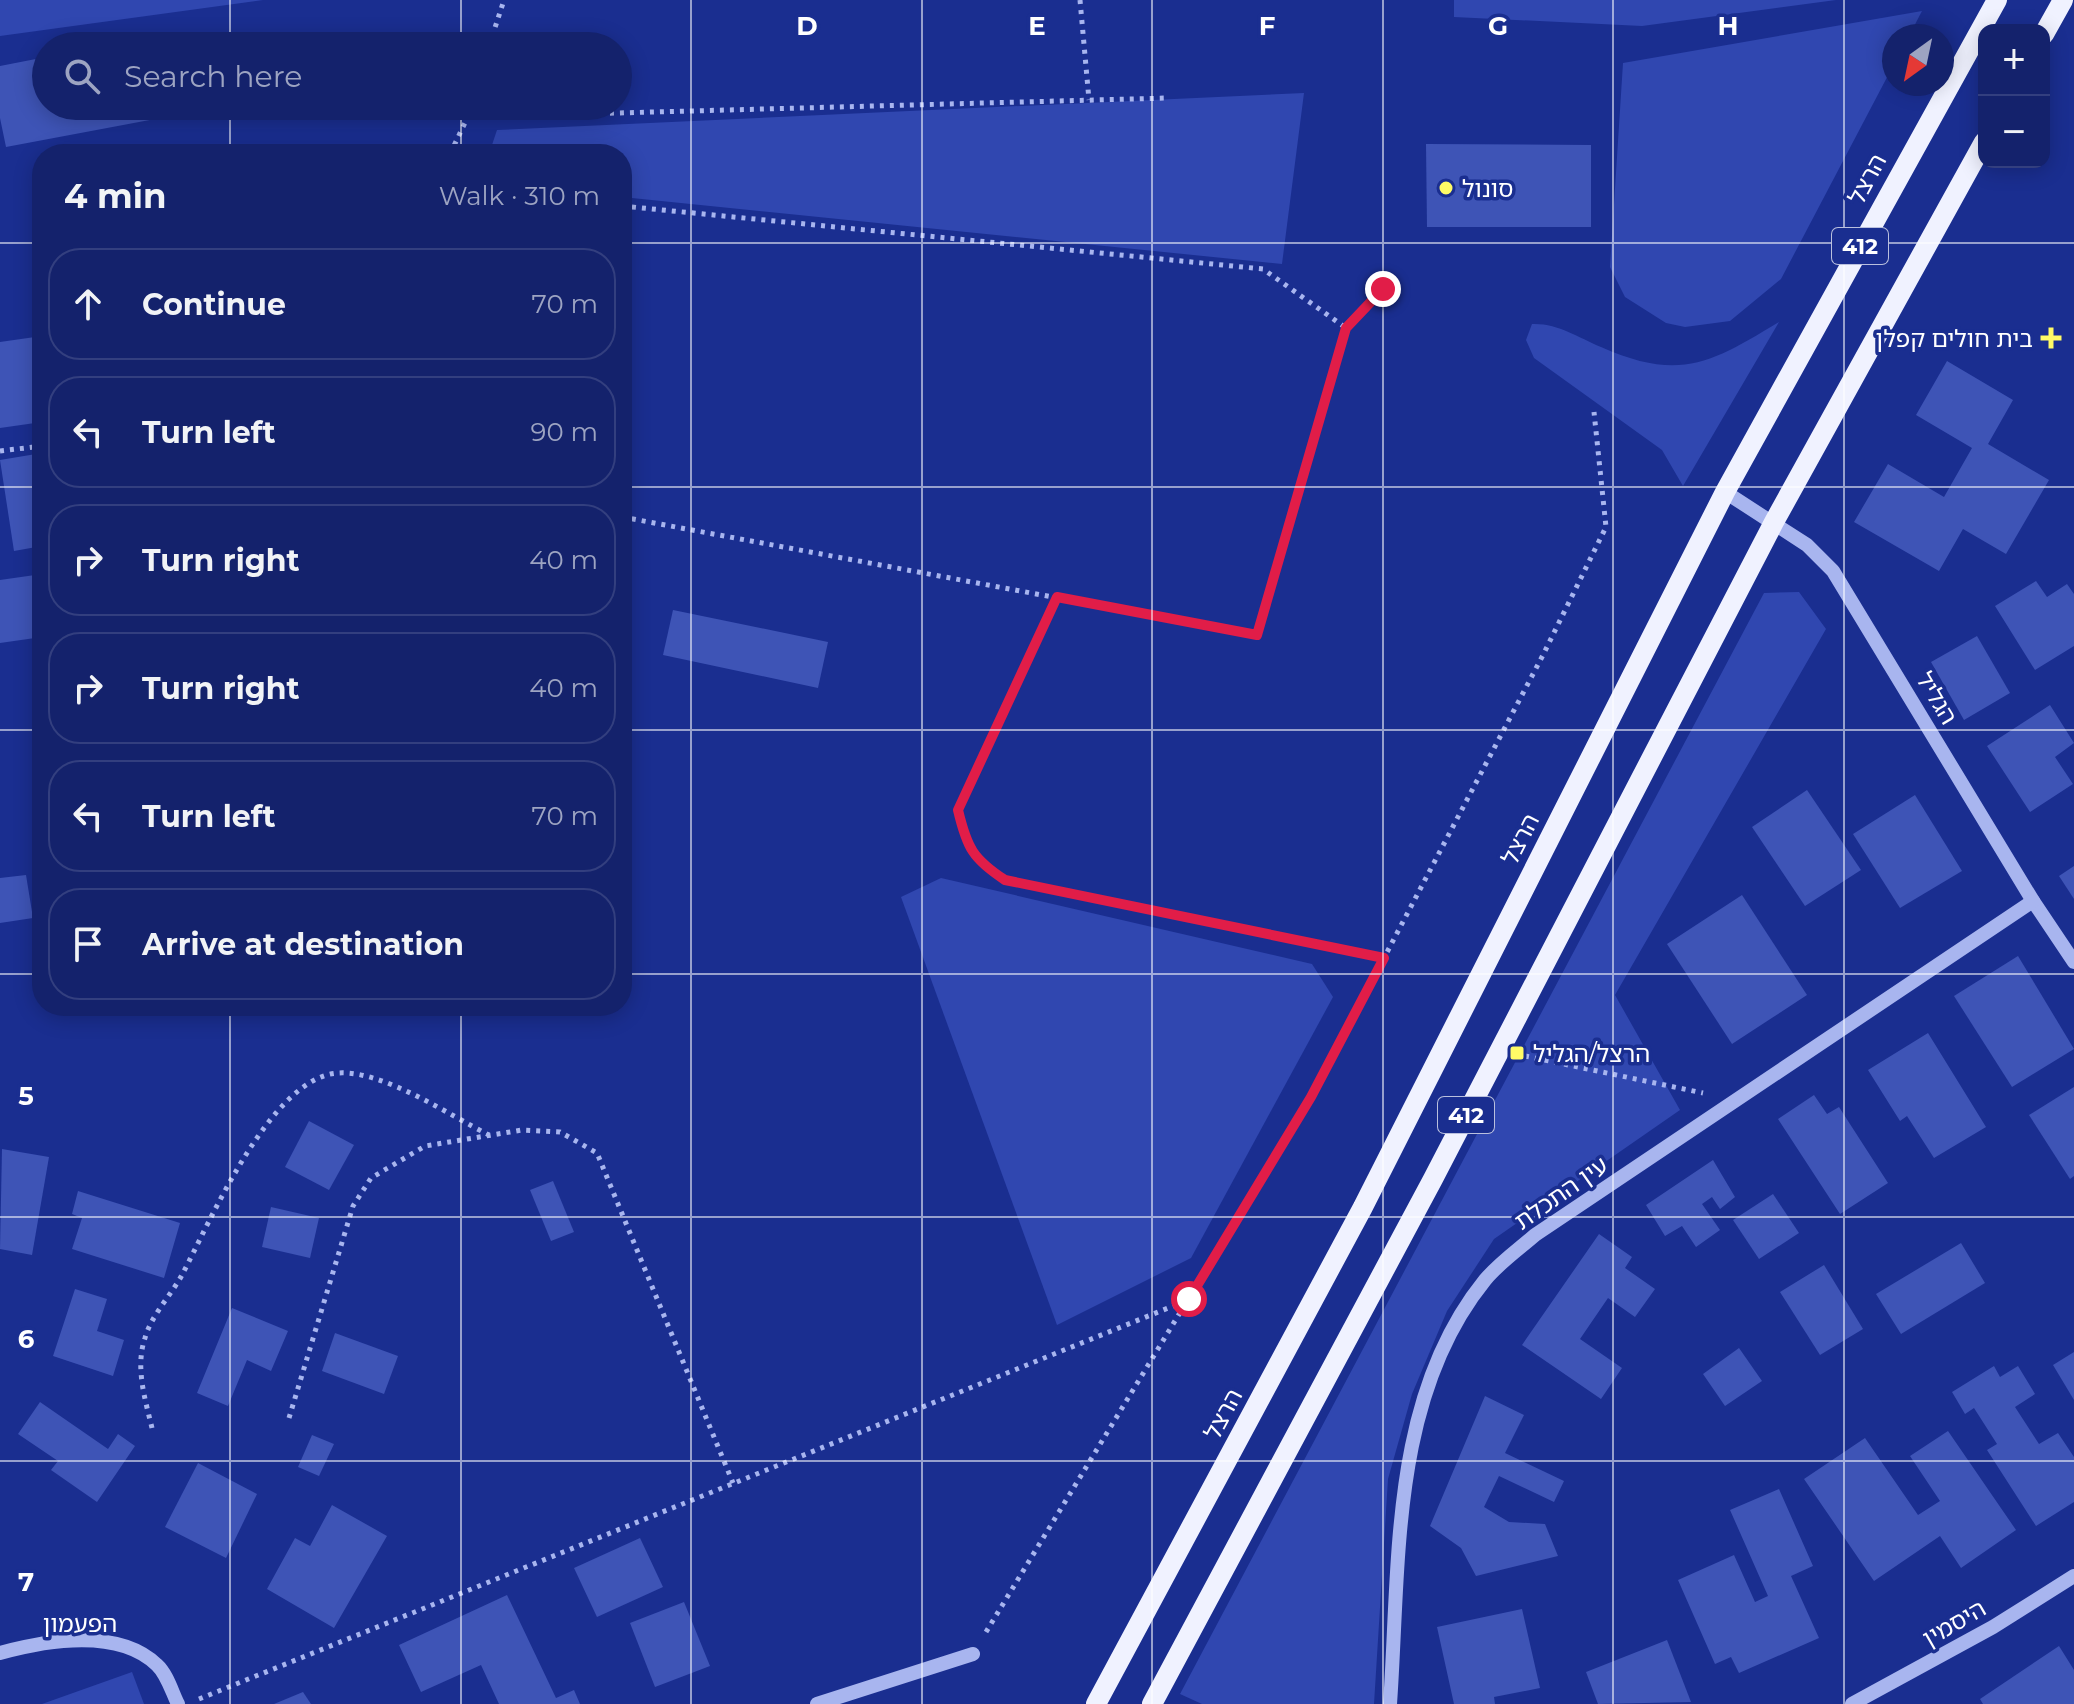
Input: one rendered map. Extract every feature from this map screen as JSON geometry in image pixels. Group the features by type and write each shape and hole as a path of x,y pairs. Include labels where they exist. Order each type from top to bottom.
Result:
{"main road":[{"name":"הרצל","path":"1096,1704 1363,1207 1725,492 1997,0"},
{"path":"2050,24 2063,0"},
{"name":"412","path":"1156,1703 1774,522 1978,153"}],"street":[{"name":"הגליל","path":"1725,492 1807,545 1833,571 2033,901 2074,962"},
{"name":"עין התכלת","path":"1390,1704 1411,1445 1436,1363 1456,1323 1486,1279 1535,1235 2033,901"},
{"name":"היסמין","path":"1852,1704 1993,1627 2074,1576"},
{"name":"הפעמון","path":"0,1653 32,1644 100,1642 131,1645 160,1667 178,1704"},
{"path":"817,1704 973,1654"}],"path":[{"path":"494,32 504,0"},
{"path":"1080,0 1089,100"},
{"path":"632,113 1168,98"},
{"path":"455,144 468,120"},
{"path":"632,207 1263,269 1346,328"},
{"path":"632,519 1257,635 1346,328 1383,289"},
{"path":"973,1654 1311,1097 1606,527 1594,412"},
{"path":"0,451 32,447"},
{"path":"1057,597 958,810 965,841 980,864 1005,880 1384,958"},
{"path":"1499,1051 1622,1074 1736,1101"},
{"path":"152,1428 141,1384 145,1338 234,1174 270,1119 300,1089 337,1073 376,1079 490,1136"},
{"path":"289,1418 353,1206 371,1178 425,1146 522,1130 560,1132 597,1153 733,1483"},
{"path":"187,1704 1189,1299"}],"shaded area":[{"path":"0,0 263,0 0,36"},
{"path":"1454,0 1836,0 1642,26 1454,17"},
{"path":"1922,11 1915,24 1882,24 1882,87 1781,279 1730,321 1685,327 1666,323 1625,297 1610,267 1623,63"},
{"path":"1304,93 1282,264 632,198 632,144 492,144 497,130"},
{"path":"1779,322 1683,486 1662,450 1534,358 1526,340 1532,324 1541,324 1567,331 1629,358 1674,365 1714,357"},
{"path":"1799,592 1826,629 1615,995 1680,1110 1494,1239 1447,1311 1412,1394 1388,1479 1374,1704 1202,1704 1180,1694 1764,593"},
{"path":"941,878 1312,964 1333,997 1191,1258 1057,1325 901,897"},
{"path":"132,1672 144,1704 42,1704"}],"building":[{"path":"32,60 32,120 150,120 6,147 0,118 0,66"},
{"path":"1426,144 1591,145 1591,227 1427,227"},
{"path":"32,337 32,423 0,428 0,342"},
{"path":"1947,361 2013,400 1988,444 2049,480 2006,554 1963,529 1939,571 1854,522 1888,464 1944,497 1972,448 1916,415"},
{"path":"32,455 32,548 14,551 0,460"},
{"path":"32,575 32,638 0,643 0,580"},
{"path":"2036,581 2047,597 2067,584 2074,594 2074,646 2035,670 1995,606"},
{"path":"673,610 828,642 818,688 663,655"},
{"path":"1977,636 2010,693 1964,720 1931,662"},
{"path":"2050,705 2074,743 2055,757 2073,784 2030,812 1987,746"},
{"path":"1807,790 1861,870 1805,906 1752,827"},
{"path":"1915,795 1962,871 1900,908 1853,834"},
{"path":"2074,866 2074,899 2059,876"},
{"path":"26,875 32,918 0,923 0,878"},
{"path":"1742,895 1807,995 1732,1044 1667,944"},
{"path":"2018,956 2074,1049 2012,1087 1954,996"},
{"path":"1928,1033 1986,1127 1934,1158 1907,1116 1900,1121 1868,1070"},
{"path":"2074,1087 2074,1176 2070,1179 2029,1115"},
{"path":"1814,1095 1827,1114 1839,1107 1888,1183 1840,1214 1778,1119"},
{"path":"309,1121 354,1145 329,1190 285,1167"},
{"path":"2,1149 49,1157 32,1255 0,1249"},
{"path":"1713,1160 1735,1197 1720,1209 1712,1197 1702,1204 1720,1230 1696,1247 1682,1226 1665,1236 1646,1205"},
{"path":"553,1181 574,1232 551,1241 530,1190"},
{"path":"78,1191 180,1223 164,1278 72,1249 82,1218 72,1214"},
{"path":"1773,1194 1799,1233 1759,1259 1733,1220"},
{"path":"271,1207 319,1218 310,1258 262,1247"},
{"path":"1599,1234 1632,1257 1625,1268 1655,1289 1635,1317 1608,1298 1580,1339 1622,1368 1601,1399 1522,1345"},
{"path":"1961,1243 1985,1283 1901,1334 1876,1294"},
{"path":"1824,1265 1863,1329 1820,1355 1780,1292"},
{"path":"75,1289 107,1299 97,1331 124,1340 113,1376 53,1356"},
{"path":"232,1308 288,1331 271,1371 247,1360 228,1406 197,1393"},
{"path":"335,1333 398,1356 384,1394 322,1371"},
{"path":"1739,1348 1762,1381 1725,1406 1703,1374"},
{"path":"2074,1352 2074,1400 2053,1365"},
{"path":"1994,1366 2000,1377 2018,1366 2035,1394 2015,1407 2039,1444 2058,1433 2074,1457 2074,1502 2036,1526 1987,1450 1997,1444 1974,1408 1965,1414 1952,1392"},
{"path":"1485,1396 1524,1415 1505,1453 1564,1481 1554,1502 1499,1476 1484,1507 1509,1522 1545,1524 1558,1556 1476,1576 1461,1548 1430,1526"},
{"path":"40,1402 108,1449 118,1434 135,1446 97,1502 51,1470 58,1461 18,1434"},
{"path":"1948,1431 2016,1530 1961,1568 1940,1536 1874,1581 1804,1479 1865,1438 1918,1515 1940,1501 1910,1456"},
{"path":"312,1435 334,1444 319,1476 298,1467"},
{"path":"198,1463 257,1494 226,1558 165,1527"},
{"path":"1779,1489 1813,1566 1791,1576 1819,1638 1739,1673 1731,1657 1715,1664 1678,1580 1734,1555 1755,1602 1768,1596 1730,1510"},
{"path":"332,1505 387,1536 334,1628 267,1589 295,1538 310,1546"},
{"path":"640,1538 663,1587 597,1617 574,1568"},
{"path":"507,1595 556,1698 574,1690 580,1704 499,1704 481,1665 421,1692 399,1645"},
{"path":"684,1602 710,1666 655,1687 630,1623"},
{"path":"1522,1609 1540,1688 1494,1697 1495,1704 1454,1704 1437,1627"},
{"path":"1667,1640 1691,1702 1598,1704 1586,1672"},
{"path":"2059,1646 2074,1670 2074,1704 1983,1704 1980,1699"},
{"path":"303,1692 311,1704 274,1704"}],"place":[{"name":"סונול","path":"1446,188"},
{"name":"בית חולים קפלן","path":"2051,338"},
{"name":"הרצל/הגליל","path":"1517,1053"}],"route":[{"path":"1189,1299 1311,1097 1384,958 1005,880 980,864 965,841 958,810 1057,597 1257,635 1346,328 1383,289"}]}
